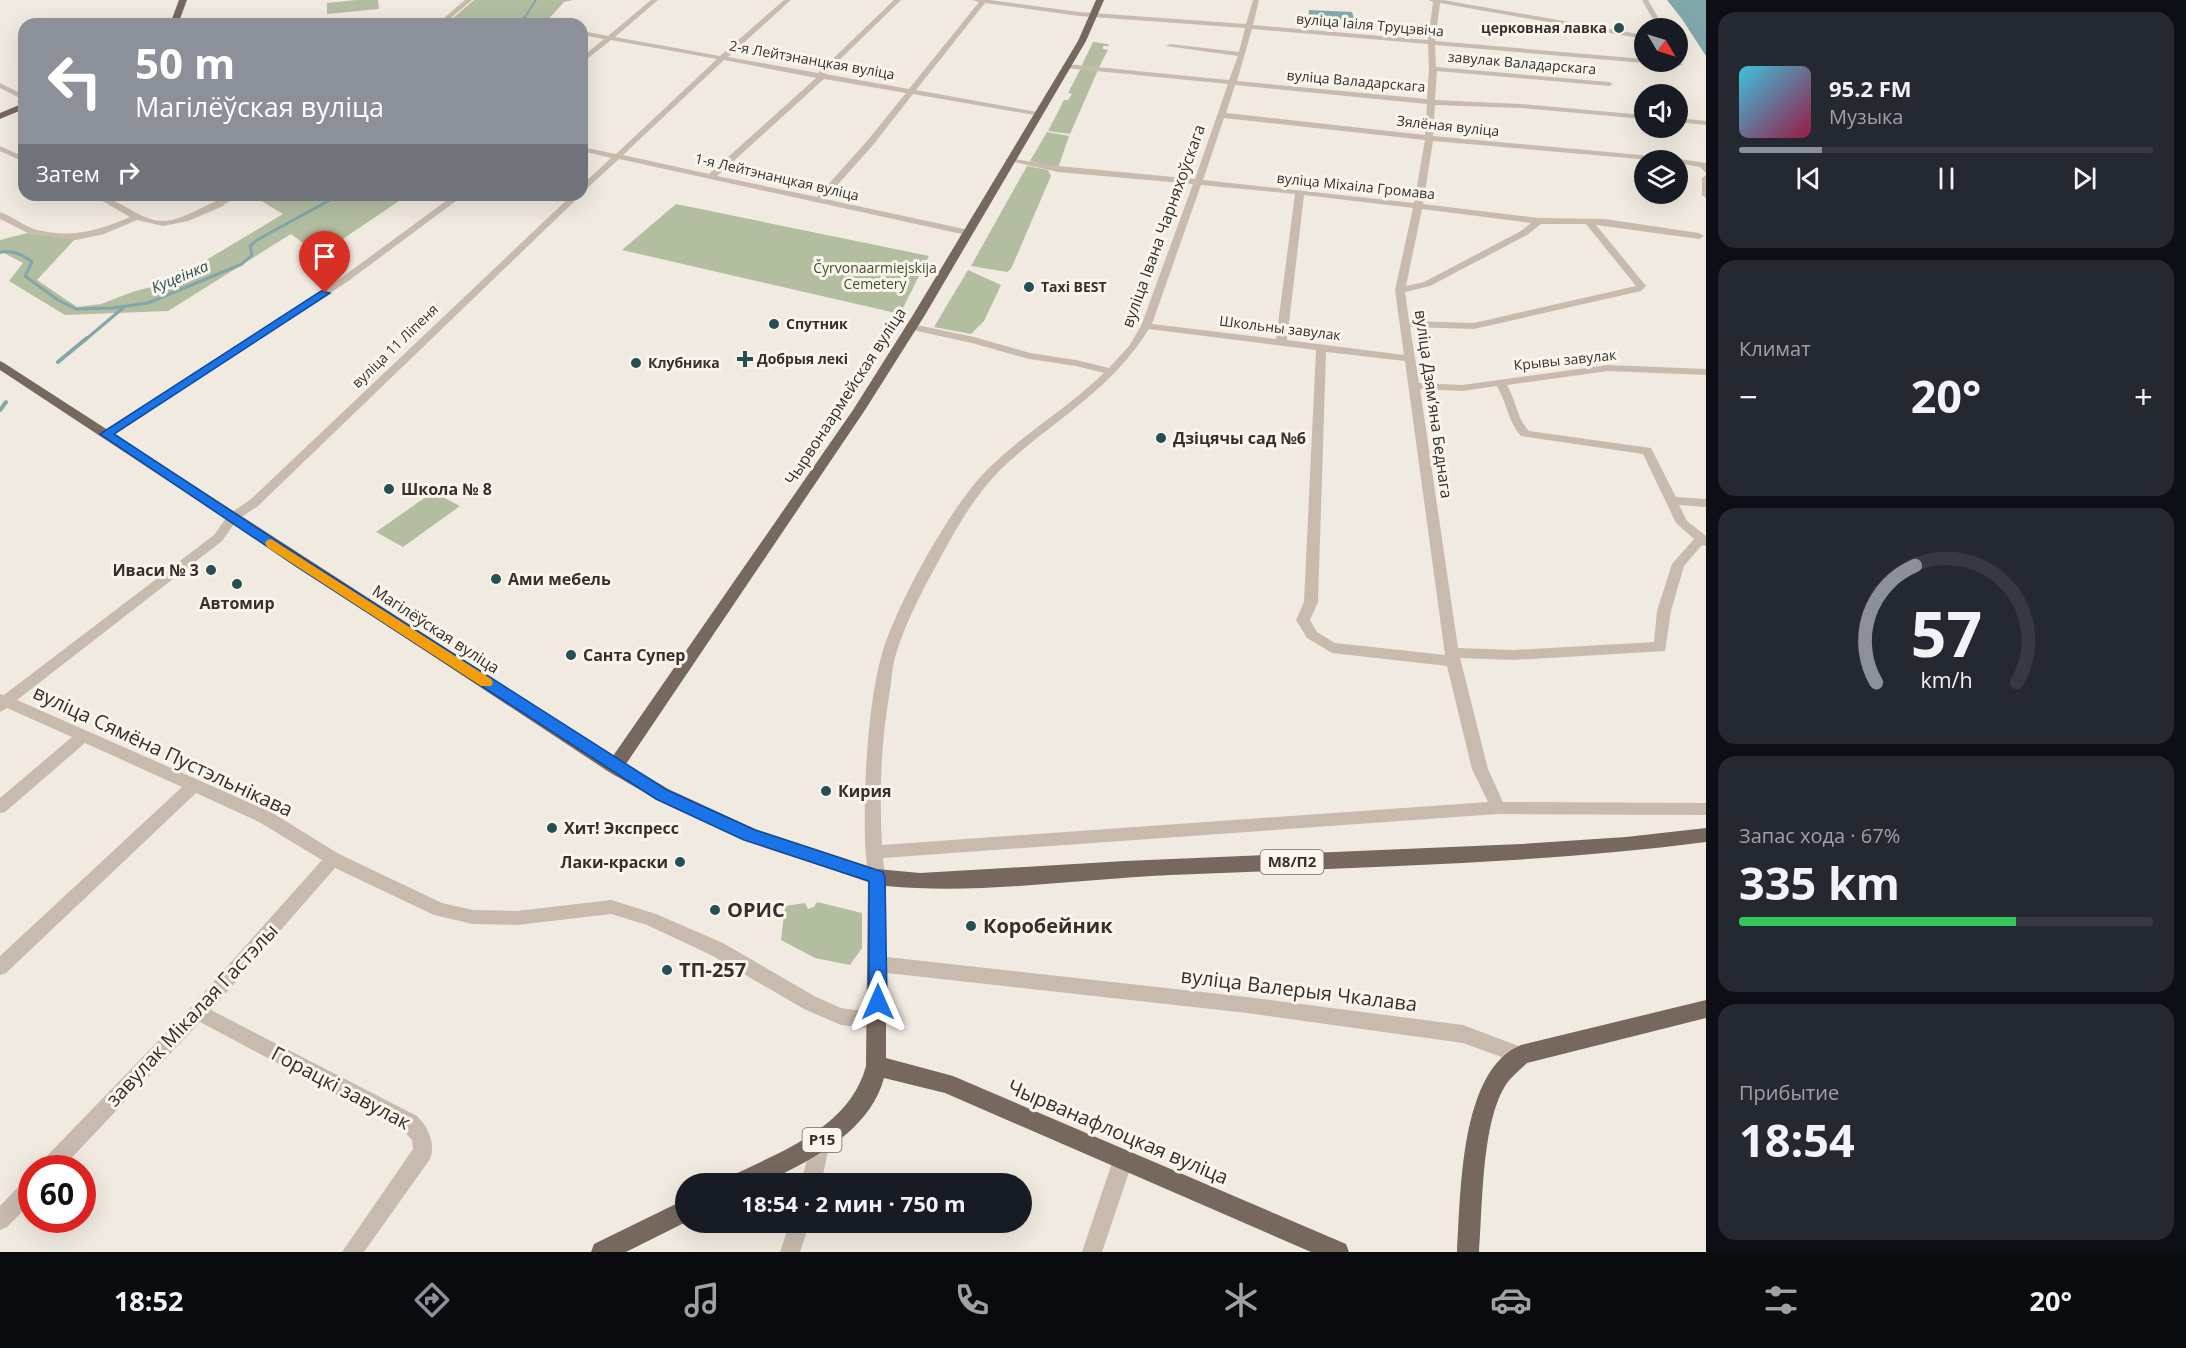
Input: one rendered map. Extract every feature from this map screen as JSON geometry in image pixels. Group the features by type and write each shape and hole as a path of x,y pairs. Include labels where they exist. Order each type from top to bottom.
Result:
{"main road":[{"name":"Чырвонаармейская вуліца","path":"615,767 859,410 912,327 966,232 1082,41 1100,0"},
{"path":"170,18 182,4"},
{"path":"176,18 182,4"},
{"path":"0,116 18,108"},
{"name":"Магілёўская вуліца","path":"0,365 615,767 662,795 750,835 877,877"},
{"name":"М8/П2","path":"877,877 920,881 965,880 1136,868 1509,853 1626,845 1706,835"},
{"name":"Р15","path":"760,1173 820,1142 856,1107 870,1088 876,1065 878,1020 877,877"},
{"path":"1468,1252 1475,1164 1485,1108 1499,1076 1521,1055 1706,1009"},
{"name":"Чырванафлоцкая вуліца","path":"876,1065 946,1083 1338,1252"},
{"path":"602,1252 675,1216"}],"street":[{"path":"447,18 469,0"},
{"path":"588,57 655,0"},
{"path":"588,184 723,57 788,0"},
{"path":"712,176 820,79 820,75 898,0"},
{"path":"819,200 870,143 981,0"},
{"name":"вуліца Іаіля Труцэвіча","path":"981,0 1094,15 1248,26 1634,60"},
{"name":"вуліца Івана Чарняхоўскага","path":"877,877 873,822 877,725 889,655 927,571 967,498 997,467 1112,372 1134,348 1146,326 1198,183 1242,54 1256,0"},
{"path":"1435,0 1634,36"},
{"name":"вуліца Дзямʼяна Беднага","path":"1435,0 1431,42 1433,69 1429,138 1418,206 1400,290 1416,386 1452,657 1480,769 1498,808"},
{"path":"1645,0 1655,18"},
{"name":"2-я Лейтэнанцкая вуліца","path":"588,34 1037,114"},
{"path":"1170,46 1242,54"},
{"name":"вуліца Валадарскага","path":"1066,66 1431,101 1634,116"},
{"name":"завулак Валадарскага","path":"1433,69 1609,84"},
{"path":"0,85 18,95"},
{"name":"Зялёная вуліца","path":"1221,115 1634,157"},
{"path":"1688,121 1706,123"},
{"path":"0,148 18,157"},
{"name":"1-я Лейтэнанцкая вуліца","path":"588,150 966,232"},
{"name":"вуліца Міхаіла Громава","path":"1009,160 1058,169 1300,192 1539,221 1589,222 1699,236"},
{"name":"Зялёная вуліца","path":"1688,164 1705,168"},
{"path":"1706,178 1706,195"},
{"path":"1281,344 1300,192"},
{"path":"108,201 156,223 189,218 222,201"},
{"path":"106,434 344,280 452,201"},
{"name":"вуліца 11 Ліпеня","path":"2,702 218,538 233,517 254,502 571,201"},
{"path":"0,215 31,231 76,237 101,232 139,216"},
{"path":"1400,290 1427,284 1524,233 1539,221"},
{"path":"1405,324 1474,326 1638,289 1641,286 1589,222"},
{"name":"Школьны завулак","path":"1146,326 1411,358"},
{"path":"912,327 974,340 1019,354 1112,372"},
{"path":"1321,348 1311,602 1303,620 1312,635 1332,648 1452,657 1660,647 1664,611 1678,564 1703,540"},
{"name":"Крывы завулак","path":"1416,386 1462,388 1608,369 1706,372"},
{"name":"Крывы завулак","path":"1500,383 1509,398 1516,424 1525,434 1647,450 1682,523 1703,540"},
{"path":"1672,501 1706,503"},
{"name":"вуліца Сямёна Пустэльнікава","path":"2,702 265,817 333,859 440,910 473,917 517,918 611,907 650,919 717,949 810,1003 841,1016 878,1020"},
{"path":"0,807 82,737"},
{"path":"0,968 194,785"},
{"path":"874,851 909,851 1498,808 1706,809"},
{"name":"завулак Мікалая Гастэлы","path":"61,1155 198,1012 333,859"},
{"name":"вуліца Валерыя Чкалава","path":"878,964 1246,1005 1463,1034 1521,1055"},
{"name":"Горацкі завулак","path":"198,1012 410,1123 418,1130 423,1140 423,1152 352,1252"},
{"path":"813,1173 820,1142"},
{"path":"1092,1252 1123,1160"},
{"path":"0,1220 18,1201"},
{"path":"790,1252 796,1233"}],"green space":[{"path":"378,0 379,9 327,14 327,3"},
{"path":"474,0 573,0 564,2 549,18 453,18"},
{"path":"1093,42 1108,44 1109,46 1103,46 1103,49 1108,50 1098,69 1081,67"},
{"path":"1081,68 1098,70 1070,134 1048,131 1064,100 1068,100 1072,94 1068,93"},
{"path":"1047,132 1069,136 1058,168 1030,161"},
{"path":"1027,166 1048,170 1051,176 1011,269 1007,272 971,266"},
{"path":"262,201 399,201 319,255 291,234 168,311 65,315 9,281 23,263 4,253 0,254 0,240 27,233 75,239 37,280 77,307 101,304 135,291 168,283 283,214"},
{"name":"Čyrvonaarmiejskija Cemetery","path":"676,204 929,256 900,314 622,250"},
{"path":"968,270 1001,285 984,321 971,334 934,327"},
{"path":"433,492 460,506 403,547 376,532"},
{"path":"817,902 862,913 862,948 850,965 815,958 781,940 785,906 805,903 808,909 814,907"}],"water":[{"path":"1667,0 1706,0 1706,56 1688,28 1688,18 1681,18"},
{"path":"1309,10 1352,12 1357,28 1308,23"}],"waterway":[{"name":"Куцеінка","path":"523,18 536,0"},
{"name":"Куцеінка","path":"0,252 13,252 28,259 32,262 25,276 58,300 76,309 112,308 148,303 242,264 252,255 250,246 257,240 328,201"},
{"path":"85,340 123,308"},
{"path":"58,362 87,338"},
{"path":"0,410 6,402"}],"slow traffic":[{"path":"271,543 486,683"}],"place":[{"name":"церковная лавка","path":"1619,28"},
{"name":"Taxi BEST","path":"1029,287"},
{"name":"Спутник","path":"774,324"},
{"name":"Добрыя лекі","path":"745,359"},
{"name":"Клубника","path":"636,363"},
{"name":"Дзіцячы сад №6","path":"1161,438"},
{"name":"Школа № 8","path":"389,489"},
{"name":"Иваси № 3","path":"211,570"},
{"name":"Ами мебель","path":"496,579"},
{"name":"Автомир","path":"237,584"},
{"name":"Санта Супер","path":"571,655"},
{"name":"Кирия","path":"826,791"},
{"name":"Хит! Экспресс","path":"552,828"},
{"name":"Лаки-краски","path":"680,862"},
{"name":"ОРИС","path":"715,910"},
{"name":"Коробейник","path":"971,926"},
{"name":"ТП-257","path":"667,970"}],"route":[{"path":"325,293 106,434 615,767 662,795 750,835 877,877 878,1002"}]}
